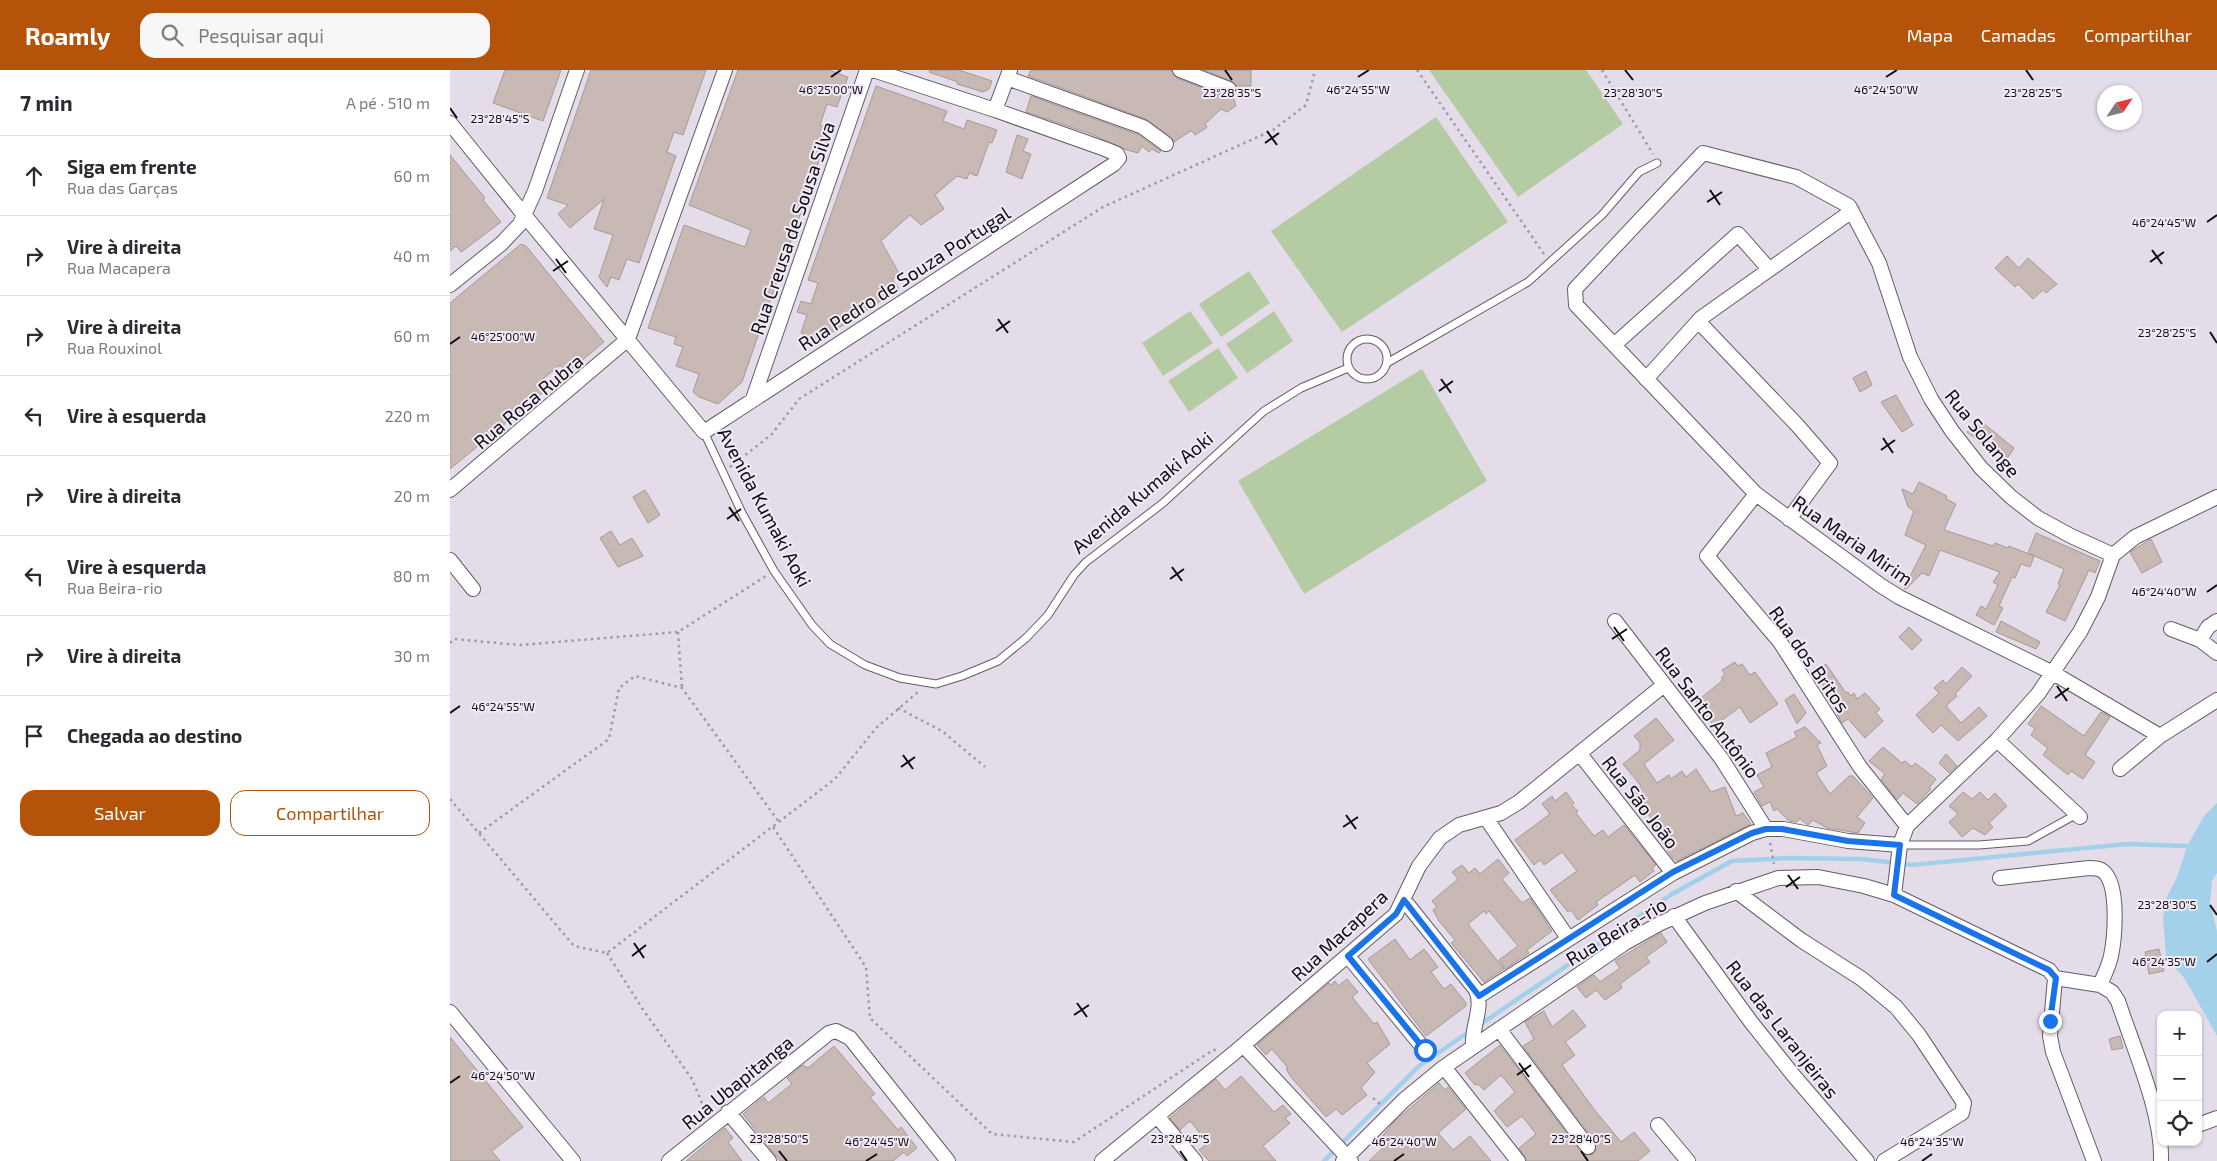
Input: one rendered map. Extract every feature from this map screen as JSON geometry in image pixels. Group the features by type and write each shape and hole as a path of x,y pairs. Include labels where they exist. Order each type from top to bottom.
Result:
{"street":[{"path":"450,285 501,244 524,216 577,70"},
{"path":"628,339 724,70"},
{"name":"Rua Creusa de Sousa Silva","path":"753,398 868,70"},
{"path":"873,70 995,110 1009,74 1143,127 1166,144"},
{"path":"1180,70 1229,89"},
{"name":"Rua Pedro de Souza Portugal","path":"704,432 753,398 1114,164 1119,158 1117,154 995,110"},
{"name":"Avenida Kumaki Aoki","path":"450,123 524,216 704,432"},
{"name":"Rua Solange","path":"1576,305 1576,289 1703,153 1796,177 1849,206 1879,263 1910,357 1931,399 1952,431 1982,468 2011,497 2032,513 2071,536 2113,554"},
{"path":"1646,379 1698,322 1852,211"},
{"path":"1614,345 1738,234 1769,269"},
{"name":"Rua Maria Mirim","path":"1576,305 1756,494 1789,519 1899,596 2053,673 2160,736"},
{"path":"1698,322 1830,462 1789,519"},
{"name":"Rua Rosa Rubra","path":"450,490 628,339"},
{"name":"Rua dos Britos","path":"1756,494 1707,556 1780,642 1860,766 1907,826"},
{"path":"1894,889 1900,849 1907,826 2021,716 2080,632 2098,597 2113,554 2135,537 2217,497"},
{"path":"450,560 473,589"},
{"name":"Rua Santo Antônio","path":"1616,621 1721,758 1768,835"},
{"path":"2200,640 2208,627 2217,621"},
{"path":"2171,629 2200,640 2217,653"},
{"name":"Rua Macapera","path":"1102,1161 1238,1049 1396,914 1418,866 1440,838 1459,825 1501,814 1519,802 1664,685"},
{"path":"2120,769 2160,736 2217,700"},
{"path":"1997,740 2079,815"},
{"name":"Rua São João","path":"1580,754 1673,872"},
{"path":"1486,818 1568,938"},
{"path":"1473,1041 1479,996 1673,872 1738,839 1768,835 1782,829 1900,849"},
{"path":"2000,878 2089,868 2099,868 2106,874 2113,900 2114,940 2109,964 2100,985"},
{"name":"Rua Beira-rio","path":"1346,1158 1404,1100 1473,1041 1499,1028 1625,943 1674,916 1736,891 1778,878 1798,876 1894,889 1944,921 2049,970 2056,978"},
{"path":"1736,891 1801,940 1862,979 1896,1007 1919,1036 1964,1103 1965,1108 1960,1114 1884,1161"},
{"path":"1404,900 1479,996"},
{"name":"Rua das Laranjeiras","path":"1674,916 1763,1038 1867,1161"},
{"path":"1348,956 1425,1050"},
{"path":"2094,1161 2052,1044 2050,1021 2056,978 2100,985 2112,992 2118,1001 2148,1089 2157,1125"},
{"path":"450,1012 573,1161"},
{"path":"1499,1028 1588,1147"},
{"name":"Rua Ubapitanga","path":"669,1161 829,1033 836,1031 850,1038 948,1161"},
{"path":"1238,1049 1346,1158"},
{"path":"1444,1067 1518,1161"},
{"path":"728,1112 769,1161"},
{"path":"1157,1116 1195,1161"},
{"path":"2202,1123 2217,1118"},
{"path":"1658,1125 1688,1161"},
{"path":"2160,1146 2161,1161"}],"lane":[{"path":"1387,363 1385,350 1381,345 1364,338 1353,344 1349,349 1346,361 1348,368 1357,377 1369,379 1381,374 1387,363 1508,295 1550,263 1602,215 1639,172 1657,163"},
{"name":"Avenida Kumaki Aoki","path":"704,432 774,571 812,626 830,644 866,665 900,678 936,684 962,676 998,661 1026,638 1048,615 1074,575 1086,562 1163,503 1264,411 1301,388 1348,368"},
{"path":"1900,849 2028,841 2079,815"}],"path":[{"path":"723,472 772,434 799,400 1103,207 1274,130 1306,105 1315,70"},
{"path":"1417,70 1550,263"},
{"path":"1602,70 1650,146 1657,163"},
{"path":"450,643 454,640 520,645 678,632 774,571"},
{"path":"678,632 682,688 779,822"},
{"path":"479,833 609,738 619,688 635,676 682,688"},
{"path":"607,953 835,779 876,728 928,682"},
{"path":"898,708 942,731 985,767"},
{"path":"450,799 574,946 607,953 642,1008 692,1079 711,1126"},
{"path":"773,827 866,967 870,1018 992,1134 1074,1142 1213,1050 1238,1049"},
{"path":"1768,835 1775,866"}],"green space":[{"path":"1429,70 1586,70 1623,124 1518,197"},
{"path":"1436,117 1508,222 1342,332 1271,231"},
{"path":"1249,271 1270,303 1221,337 1199,304"},
{"path":"1190,311 1213,343 1163,376 1142,343"},
{"path":"1274,311 1293,341 1247,373 1226,344"},
{"path":"1218,348 1238,378 1189,412 1168,381"},
{"path":"1422,369 1487,481 1304,594 1238,481"}],"water":[{"path":"2217,803 2217,873 2212,881 2210,903 2217,931 2217,1036 2185,979 2166,957 2163,918 2166,899 2178,875 2187,846 2204,816"}],"building":[{"path":"505,70 561,70 543,121 493,103"},
{"path":"591,70 706,70 683,135 674,132 667,152 676,156 639,263 627,259 619,280 611,277 607,287 599,277 613,235 594,229 604,199 570,228 558,214 568,205 547,198"},
{"path":"738,70 829,70 848,77 837,107 827,104 820,125 830,129 742,382 718,404 699,397 693,392 699,374 676,366 683,347 674,344 676,337 648,328 684,225 745,247 751,230 689,205"},
{"path":"930,70 959,70 992,81 989,89 983,92 957,84 958,82 929,72"},
{"path":"1031,70 1171,70 1177,78 1226,97 1233,97 1236,106 1227,112 1221,109 1205,124 1207,127 1203,130 1195,135 1192,131 1189,132 1174,142 1171,137 1146,119 1028,76"},
{"path":"1204,70 1251,70 1251,86 1237,86 1232,81"},
{"path":"876,86 947,111 943,121 964,129 967,120 997,130 992,143 989,142 977,176 969,173 967,179 957,176 935,195 944,209 921,225 910,215 881,241 900,275 892,279 899,289 820,340 801,333 807,315 797,312 801,301 811,304 818,283 808,280"},
{"path":"1031,96 1139,135 1161,151 1159,153 1152,149 1149,152 1142,146 1138,153 1124,149 1091,134 1026,112"},
{"path":"1017,135 1028,139 1023,151 1031,154 1022,179 1006,172"},
{"path":"450,155 485,198 483,200 501,222 461,252 456,246 450,251"},
{"path":"521,244 526,246 604,342 567,373 560,365 539,382 546,390 450,469 450,303"},
{"path":"2007,256 2019,268 2028,258 2057,284 2046,293 2043,290 2033,299 2018,284 2015,287 1995,268"},
{"path":"1866,371 1872,385 1860,392 1853,378"},
{"path":"1896,395 1913,425 1902,432 1881,402"},
{"path":"1978,419 2014,448 2006,460 1988,445 1986,447 1967,432"},
{"path":"1919,482 1947,496 1946,499 1956,504 1944,530 1993,546 1995,543 2008,548 2009,546 2034,556 2030,567 2021,564 2015,578 2012,577 1999,606 2003,608 1994,625 1976,615 1981,606 1986,609 1998,585 1993,582 2000,572 1940,550 1929,576 1922,573 1906,589 1904,588 1926,545 1905,535 1914,511 1908,507 1902,489 1913,494"},
{"path":"645,490 660,515 648,523 633,497"},
{"path":"611,531 620,545 632,538 643,556 618,567 600,538"},
{"path":"2036,533 2100,561 2095,573 2089,570 2065,621 2046,612 2060,585 2058,584 2064,569 2028,553"},
{"path":"2151,539 2162,562 2142,573 2130,552"},
{"path":"2001,621 2040,642 2036,649 1996,632"},
{"path":"1909,627 1922,640 1912,650 1899,637"},
{"path":"1735,662 1738,666 1742,664 1750,675 1755,672 1778,704 1750,723 1740,707 1714,726 1696,702 1723,680 1721,678 1725,674 1722,670"},
{"path":"1826,664 1846,693 1848,692 1851,696 1854,693 1857,699 1865,693 1880,709 1876,713 1883,721 1865,738 1848,719 1842,723 1837,714 1843,709 1831,691 1828,693 1819,679 1822,677 1817,670"},
{"path":"1962,667 1972,676 1955,694 1957,696 1946,706 1961,723 1979,707 1987,716 1958,741 1941,725 1933,733 1916,715 1939,693 1934,688 1943,680 1946,684"},
{"path":"1794,694 1806,713 1797,724 1785,700"},
{"path":"2041,706 2084,736 2101,712 2110,717 2085,755 2095,762 2083,779 2071,771 2068,775 2043,755 2048,748 2031,735 2035,729 2028,724"},
{"path":"1656,718 1674,740 1644,764 1657,783 1669,775 1671,779 1682,771 1686,777 1696,769 1711,792 1725,787 1736,816 1743,813 1751,824 1677,861 1672,857 1657,835 1661,833 1648,814 1645,817 1630,793 1641,786 1623,764 1640,750 1640,743 1634,736"},
{"path":"1805,727 1821,743 1817,745 1827,766 1816,773 1830,794 1849,776 1853,776 1873,798 1857,817 1865,823 1858,833 1827,828 1813,820 1808,825 1800,819 1796,822 1789,821 1777,809 1774,811 1770,802 1762,806 1754,792 1764,787 1757,775 1772,767 1766,753 1797,737 1794,732"},
{"path":"1883,747 1902,763 1905,761 1912,767 1915,763 1936,779 1929,788 1931,789 1917,804 1903,793 1897,800 1881,779 1885,774 1869,761"},
{"path":"1946,754 1957,766 1949,773 1939,763"},
{"path":"1566,792 1574,803 1572,805 1578,811 1576,813 1594,836 1603,830 1608,837 1624,825 1656,865 1652,868 1654,871 1640,882 1635,875 1596,902 1598,905 1578,920 1571,910 1568,912 1550,890 1577,871 1562,852 1544,865 1540,860 1534,865 1515,840 1550,814 1542,804 1552,796 1555,801"},
{"path":"1963,792 1972,799 1980,792 1988,800 1995,793 2007,806 1989,823 1993,827 1985,835 1973,828 1962,837 1949,822 1958,814 1949,806"},
{"path":"1498,859 1509,873 1502,879 1522,903 1530,898 1552,931 1527,950 1529,953 1505,969 1499,960 1518,946 1489,911 1486,914 1484,911 1468,924 1504,969 1484,982 1451,943 1455,940 1439,921 1433,910 1437,907 1432,901 1458,879 1452,872 1462,865 1469,873 1475,868 1480,874"},
{"path":"1661,933 1667,942 1646,957 1650,962 1620,984 1622,988 1605,1000 1596,990 1586,998 1577,987 1594,975 1600,982 1620,968 1615,961"},
{"path":"1395,939 1410,960 1424,949 1438,967 1431,972 1444,989 1451,984 1466,1003 1466,1006 1426,1036 1368,959"},
{"path":"2159,949 2164,971 2149,974 2145,952"},
{"path":"1347,979 1358,992 1352,997 1374,1024 1377,1022 1390,1044 1367,1063 1375,1072 1361,1088 1367,1095 1342,1115 1336,1109 1326,1117 1291,1077 1286,1069 1288,1068 1272,1049 1266,1055 1257,1045 1329,983 1331,985 1335,981 1338,986"},
{"path":"1573,1010 1586,1026 1565,1042 1575,1055 1562,1065 1593,1108 1621,1142 1634,1132 1650,1151 1638,1161 1527,1161 1519,1148 1536,1134 1522,1116 1507,1127 1494,1111 1515,1092 1501,1075 1484,1090 1478,1084 1475,1085 1465,1073 1500,1045 1581,1152 1585,1155 1593,1154 1596,1150 1595,1142 1523,1046 1534,1039 1525,1022 1544,1011 1552,1027"},
{"path":"2120,1036 2123,1048 2112,1050 2109,1039"},
{"path":"450,1037 523,1127 492,1151 500,1161 450,1161"},
{"path":"834,1046 875,1094 870,1097 898,1130 901,1127 917,1148 907,1156 904,1152 893,1161 780,1161 743,1114 764,1097 768,1103 792,1084 787,1078 803,1065 808,1068"},
{"path":"1241,1076 1274,1112 1283,1105 1291,1114 1285,1118 1290,1123 1263,1146 1276,1161 1209,1161 1199,1150 1208,1143 1190,1121 1180,1130 1170,1118 1216,1079 1225,1090"},
{"path":"1439,1083 1445,1090 1448,1087 1466,1109 1438,1133 1453,1150 1470,1136 1491,1161 1369,1161 1385,1146 1379,1140 1394,1122"},
{"path":"725,1128 733,1138 728,1142 742,1161 686,1161"}],"waterway":[{"path":"1478,1026 1672,894 1732,861 1788,858 1862,859 1912,865 2126,844 2187,846"},
{"path":"1324,1161 1418,1067 1470,1031"}],"route":[{"path":"1425,1050 1348,956 1396,914 1404,900 1479,996 1673,872 1738,839 1766,829 1782,829 1848,841 1900,845 1894,895 1944,921 2049,970 2056,978 2050,1021"}]}
